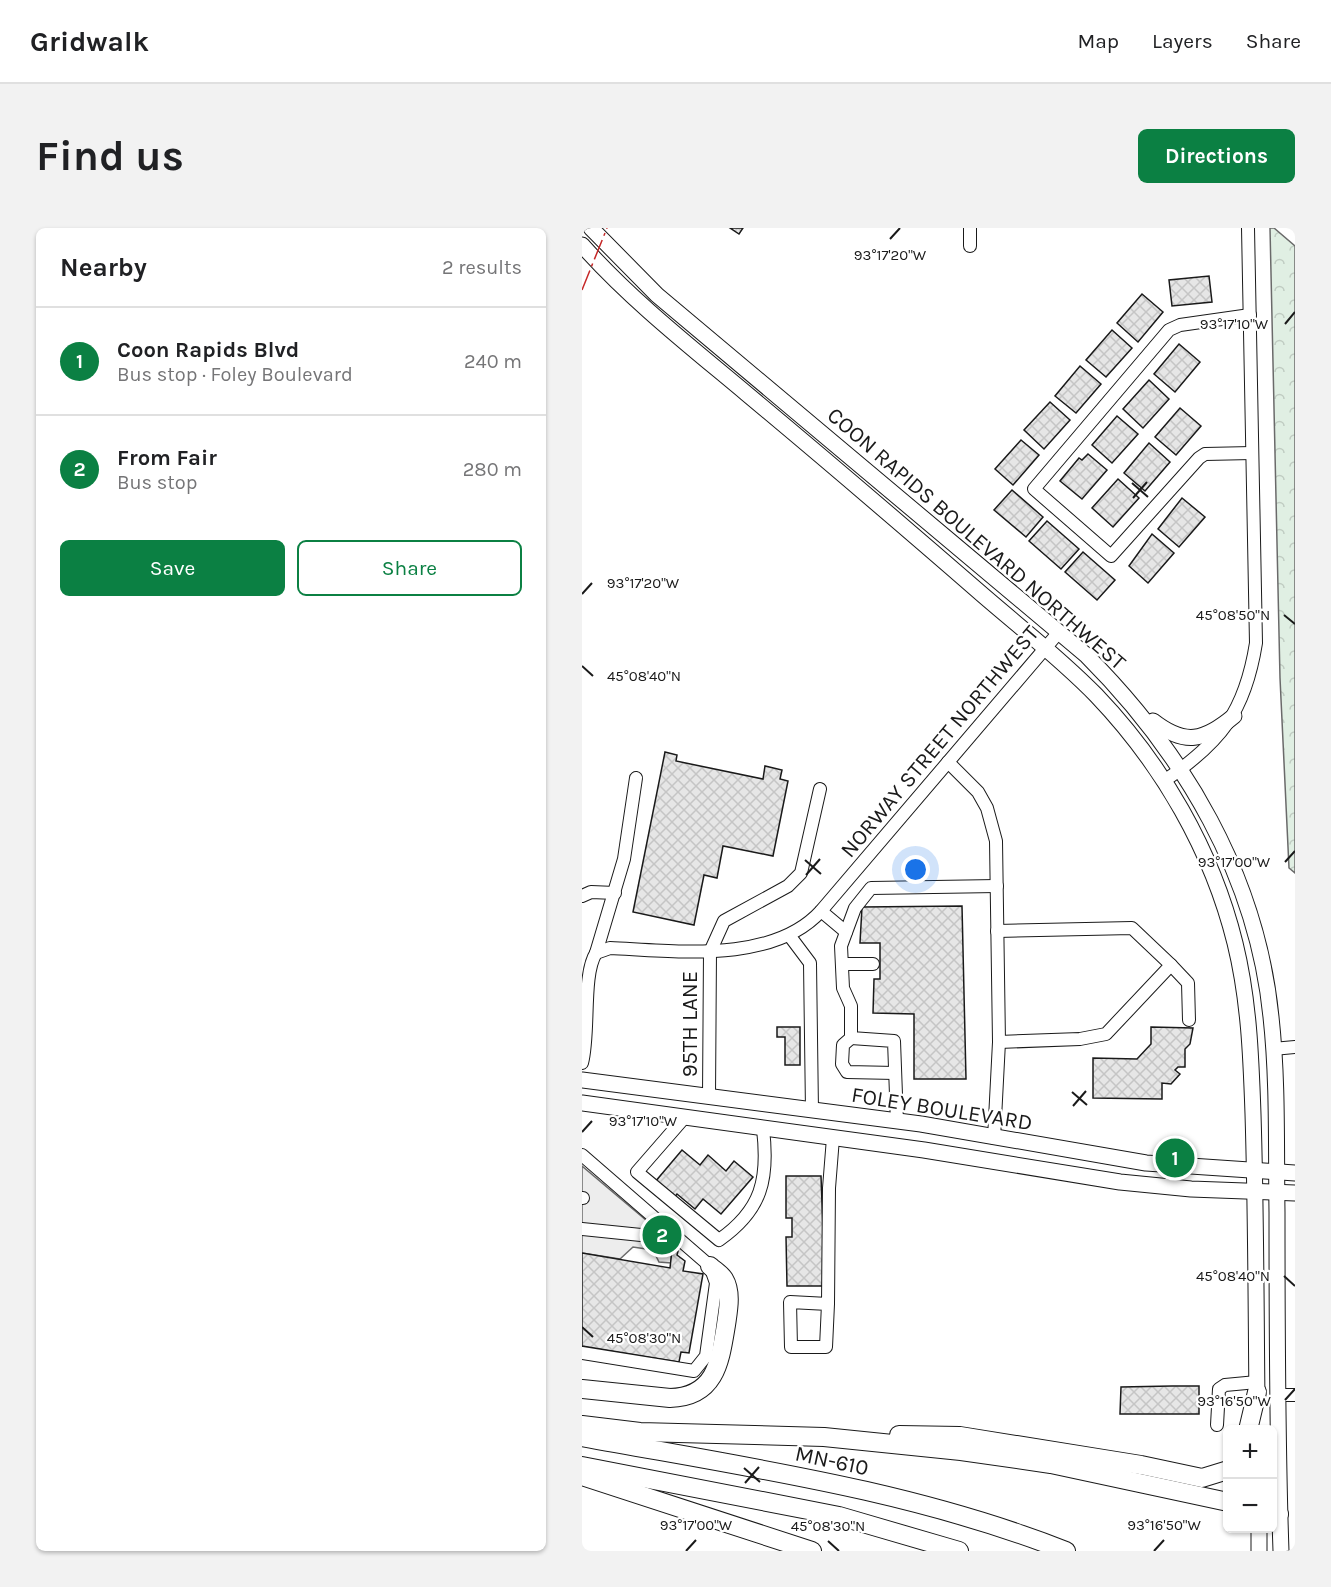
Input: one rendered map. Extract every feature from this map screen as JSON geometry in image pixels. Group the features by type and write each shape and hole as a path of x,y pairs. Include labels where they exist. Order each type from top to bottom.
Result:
{"highway":[{"path":"582,1389 680,1398 702,1389 718,1368 728,1308 724,1279 710,1266"},
{"path":"1249,1425 1257,1387"},
{"path":"582,1425 640,1432 824,1437 960,1436 1130,1463 1202,1478 1223,1471"},
{"name":"MN-610","path":"582,1437 842,1485 978,1520 1066,1551"},
{"path":"824,1437 1051,1464 1223,1501"},
{"path":"582,1466 838,1516 959,1551"},
{"path":"582,1476 812,1551"}],"main road":[{"name":"COON RAPIDS BOULEVARD NORTHWEST","path":"593,231 657,295 1086,655 1121,693 1182,769 1207,812 1245,899 1264,974 1274,1049 1276,1193 1287,1395 1277,1502"},
{"name":"COON RAPIDS BOULEVARD NORTHWEST","path":"583,247 644,308 1044,648 1118,719 1164,781 1203,852 1234,940 1250,1035 1256,1170 1257,1425"},
{"path":"1121,693 1166,732 1175,736 1196,738 1208,734 1234,716"},
{"name":"FOLEY BOULEVARD","path":"582,1080 897,1122 1146,1163 1295,1173"},
{"name":"FOLEY BOULEVARD","path":"582,1103 1048,1171 1191,1189 1295,1193"},
{"name":"COON RAPIDS BOULEVARD NORTHWEST","path":"1277,1521 1281,1551"},
{"path":"1258,1533 1259,1551"}],"street":[{"path":"970,228 970,246"},
{"path":"1164,781 1210,746 1234,716 1246,689 1256,643 1248,228"},
{"path":"1250,315 1180,325 1169,330 1034,489 1111,556 1195,462 1205,454 1252,453"},
{"name":"NORWAY STREET NORTHWEST","path":"590,955 610,948 710,952 759,944 789,935 811,922 1059,632"},
{"path":"948,762 968,781 987,808 996,841 999,1042 998,1098 994,1138"},
{"path":"582,1064 586,972 590,955 615,893 624,859 636,778"},
{"path":"710,952 724,921 788,886 801,873 820,789"},
{"path":"851,1038 851,1006 843,988 841,946 855,908 871,888 997,886"},
{"path":"582,896 591,892 615,893"},
{"path":"821,911 846,932"},
{"path":"997,931 1132,928 1188,983 1189,1020"},
{"path":"789,935 810,963 812,1111"},
{"name":"95TH LANE","path":"709,1096 710,952"},
{"path":"843,964 873,964"},
{"path":"999,1042 1080,1039 1106,1034 1172,965"},
{"path":"895,1073 847,1072 842,1064 843,1045 851,1038 894,1041 897,1122"},
{"path":"1274,1049 1295,1047"},
{"path":"684,1118 637,1173 719,1240 739,1226 762,1191 763,1129"},
{"path":"828,1304 790,1302 791,1347 826,1347 828,1304 829,1188 833,1138"},
{"path":"582,1155 710,1266 716,1283 706,1356 694,1371 582,1353"},
{"path":"582,1229 641,1235 668,1228"},
{"path":"1217,1425 1219,1389 1225,1385 1257,1387"}],"green space":[{"path":"1270,228 1274,228 1295,246 1295,873 1289,868 1280,678"}],"shaded area":[{"path":"582,1166 679,1248 672,1250 671,1263 659,1262 653,1250 633,1247 620,1259 582,1253"}],"building":[{"path":"730,228 743,228 739,234"},
{"path":"1209,276 1212,302 1172,306 1169,280"},
{"path":"1142,294 1163,312 1138,342 1117,323"},
{"path":"1112,330 1132,348 1106,377 1086,360"},
{"path":"1179,344 1200,362 1175,392 1154,374"},
{"path":"1080,366 1101,384 1076,413 1055,396"},
{"path":"1149,380 1169,399 1143,428 1123,409"},
{"path":"1050,402 1070,420 1044,449 1024,430"},
{"path":"1180,408 1201,426 1176,455 1155,437"},
{"path":"1117,416 1138,434 1112,463 1092,445"},
{"path":"1021,440 1039,455 1013,485 995,469"},
{"path":"1149,443 1170,462 1145,491 1124,473"},
{"path":"1088,454 1107,470 1082,499 1060,481 1079,458 1082,460"},
{"path":"1118,479 1139,498 1113,527 1092,508"},
{"path":"1012,490 1043,517 1026,537 994,510"},
{"path":"1182,498 1205,517 1179,547 1158,529"},
{"path":"1047,521 1079,549 1061,569 1029,541"},
{"path":"1152,534 1174,553 1148,583 1129,566"},
{"path":"1083,552 1115,580 1097,600 1065,572"},
{"path":"665,752 677,755 676,761 763,779 765,766 782,770 780,779 788,781 773,856 723,846 717,878 704,875 694,925 633,912"},
{"path":"962,906 966,1079 914,1079 914,1014 873,1013 874,979 880,979 880,943 860,943 862,907"},
{"path":"777,1027 800,1027 800,1065 785,1065 785,1037 777,1037"},
{"path":"1151,1027 1193,1028 1190,1044 1185,1049 1185,1067 1178,1067 1175,1070 1180,1074 1171,1084 1162,1083 1162,1099 1093,1098 1093,1058 1137,1059 1151,1044"},
{"path":"682,1150 700,1165 708,1155 726,1171 734,1161 753,1177 721,1214 703,1199 695,1209 677,1194 674,1198 655,1182"},
{"path":"786,1176 821,1176 825,1286 787,1286 786,1237 792,1237 792,1218 786,1218"},
{"path":"672,1250 678,1251 677,1255 685,1261 683,1271 703,1274 689,1353 681,1352 679,1362 582,1346 582,1253 670,1268"},
{"path":"1199,1386 1199,1414 1120,1414 1121,1387"}],"power":[{"path":"582,290 607,228"}],"place":[{"name":"Coon Rapids Blvd","path":"1175,1158"},
{"name":"From Fair","path":"662,1235"}]}
